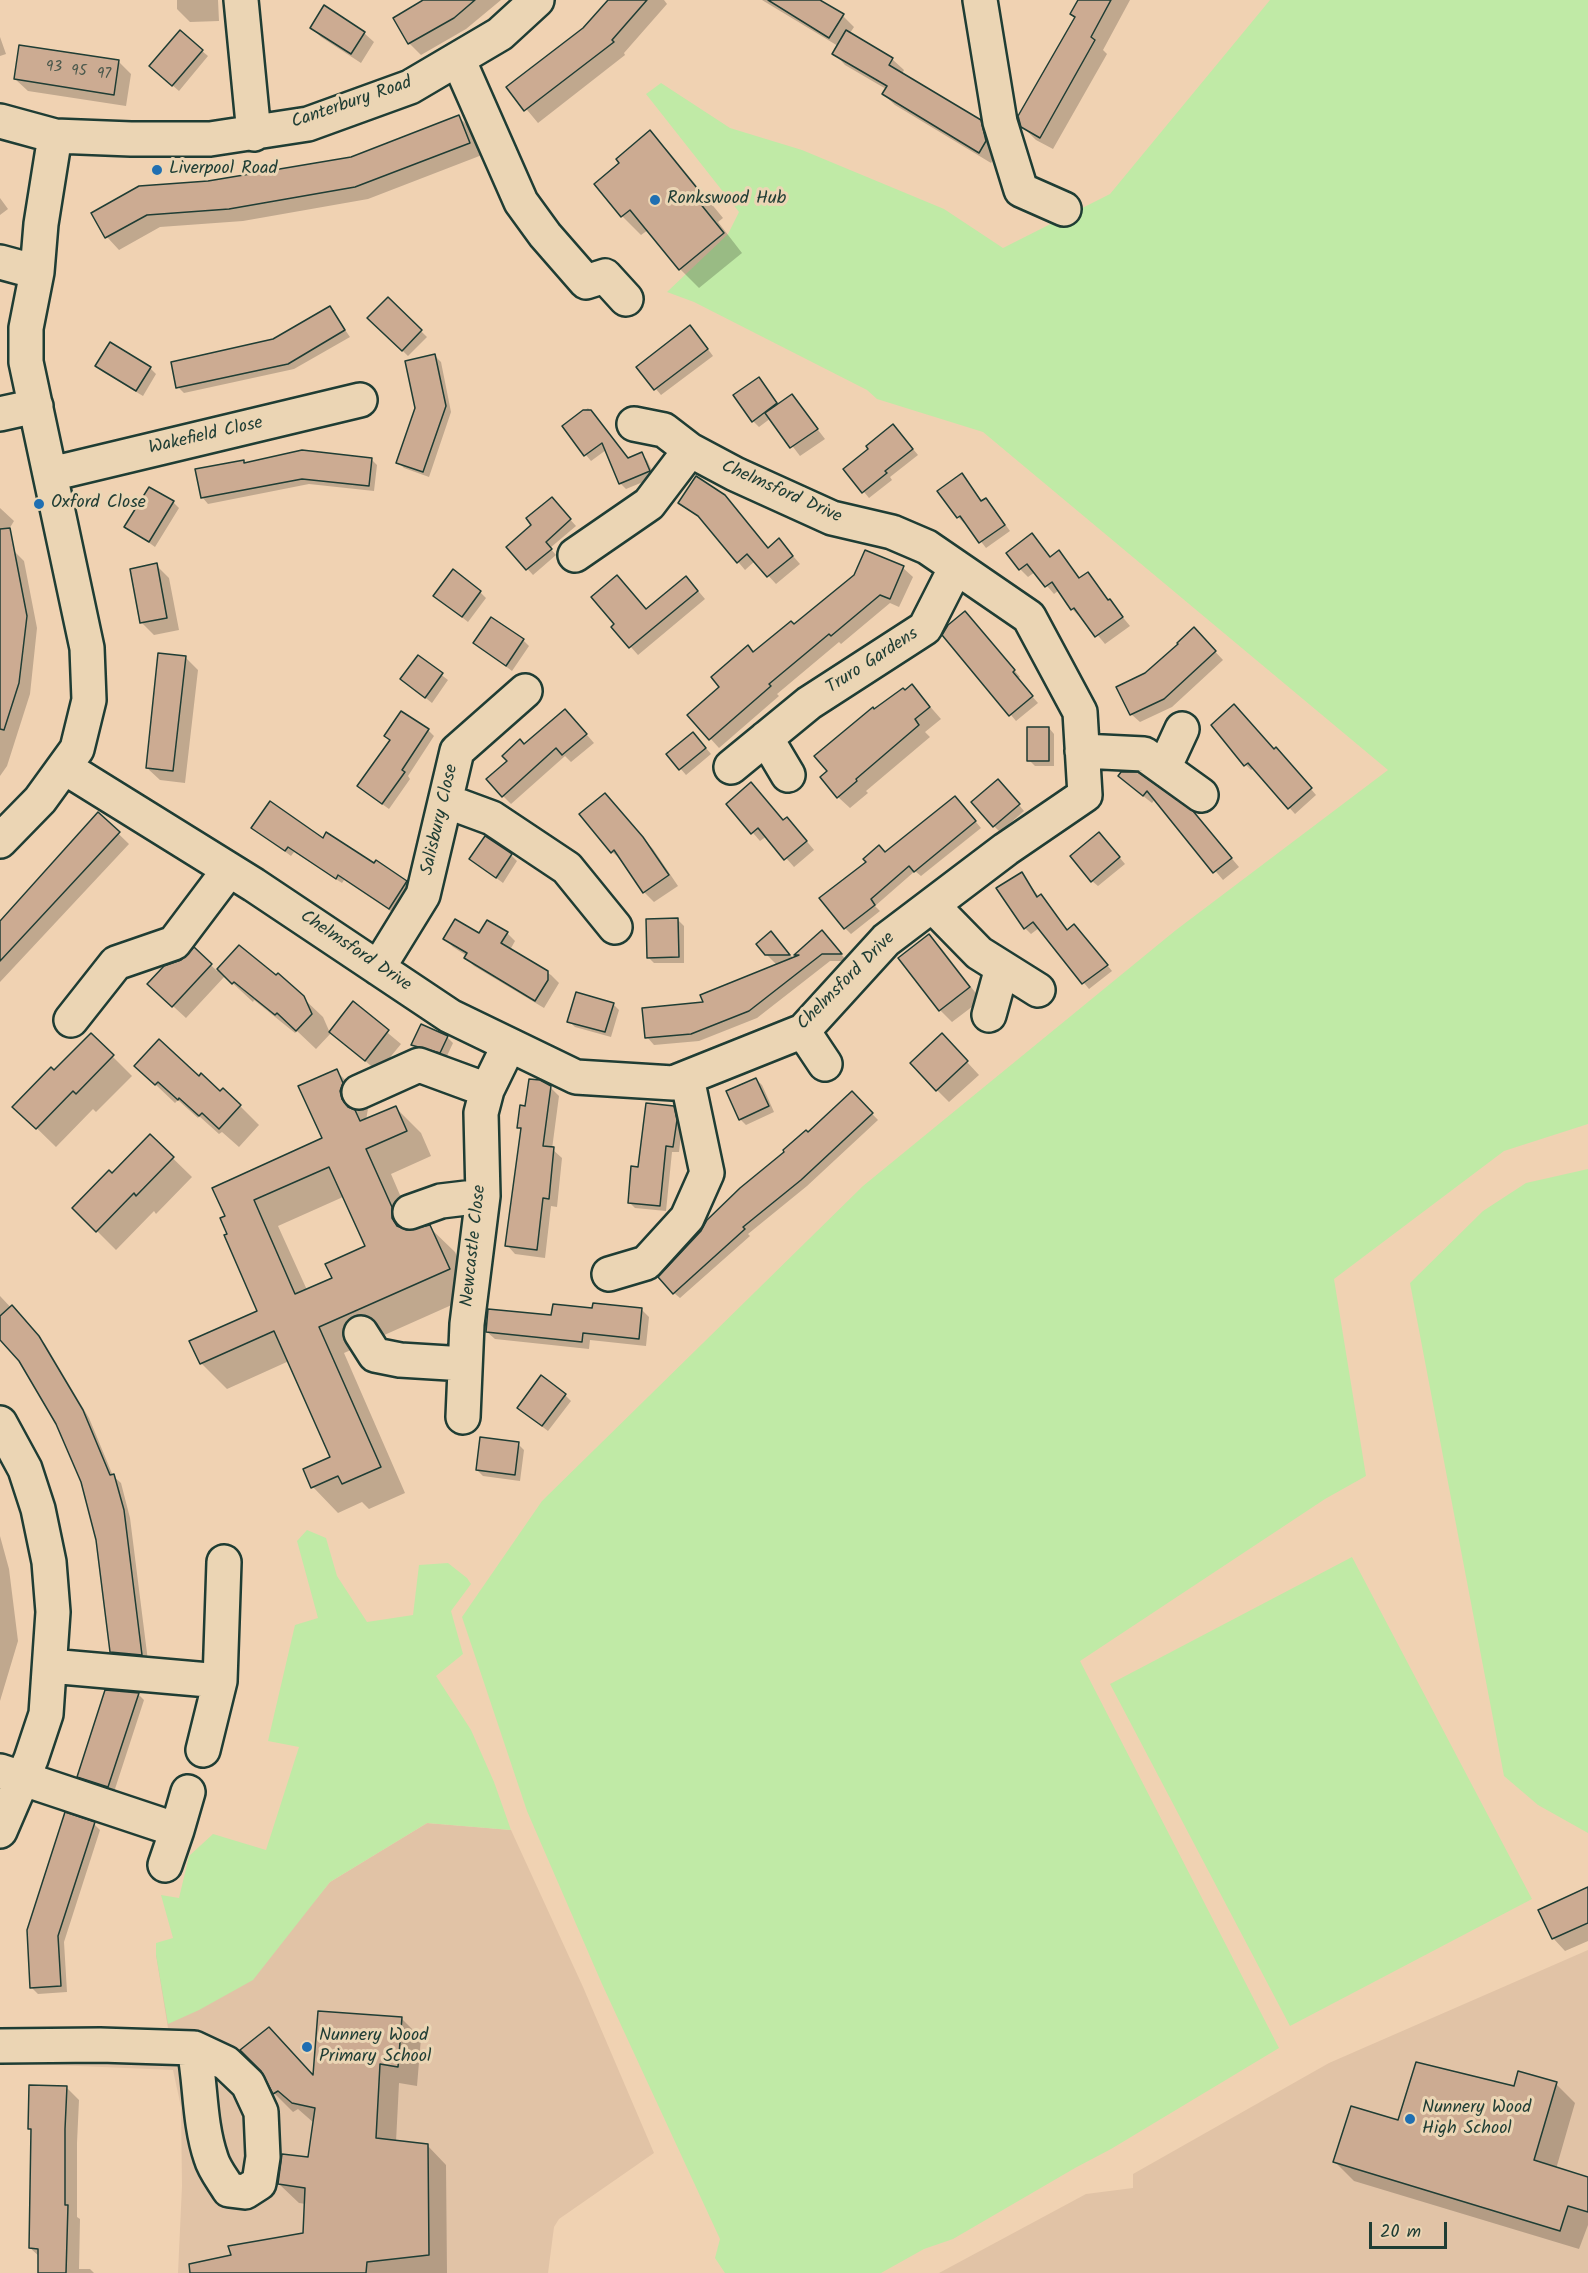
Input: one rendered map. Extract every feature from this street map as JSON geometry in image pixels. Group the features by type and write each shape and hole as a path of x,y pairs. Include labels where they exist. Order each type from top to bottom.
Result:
{"street":[{"path":"241,0 254,134"},
{"name":"Canterbury Road","path":"0,121 55,136 131,140 199,139 254,134 308,123 410,87 500,34 537,0"},
{"path":"980,0 1000,122 1021,190 1064,209"},
{"path":"458,58 521,202 545,235 586,282 605,276 626,299"},
{"path":"0,841 40,800 77,749 89,700 87,648 26,362 26,328 37,272 41,224 55,136"},
{"path":"0,262 37,272"},
{"name":"Wakefield Close","path":"51,474 360,400"},
{"path":"0,414 36,406"},
{"name":"Chelmsford Drive","path":"64,766 229,870 450,1016 576,1077 673,1083 803,1031 886,940 1006,849 1085,795 1080,712 1029,617 927,547 892,532 832,518 735,474 690,450 664,430 634,424"},
{"path":"575,555 649,504 690,450"},
{"name":"Truro Gardens","path":"731,767 809,703 925,628 956,567"},
{"name":"Salisbury Close","path":"378,968 423,895 457,751 525,691"},
{"path":"1164,768 1182,729"},
{"path":"766,738 788,775"},
{"path":"1082,751 1144,754 1201,795"},
{"path":"446,801 492,818 567,868 615,927"},
{"path":"71,1020 116,963 174,944 229,870"},
{"path":"932,905 979,953 1038,990"},
{"path":"990,1015 1002,968"},
{"path":"803,1031 825,1064"},
{"name":"Newcastle Close","path":"463,1417 467,1324 483,1196 481,1113 487,1090 509,1045"},
{"path":"359,1092 419,1065 487,1090"},
{"path":"609,1274 646,1263 687,1218 707,1173 687,1078"},
{"path":"410,1212 441,1200 483,1196"},
{"path":"361,1334 375,1355 400,1360 465,1364"},
{"path":"0,1423 25,1469 39,1509 49,1563 53,1611 46,1714 11,1775 0,1831"},
{"path":"203,1750 220,1681 224,1562"},
{"path":"50,1666 220,1681"},
{"path":"11,1775 177,1830"},
{"path":"165,1865 188,1792"},
{"path":"0,2046 100,2045 194,2048"}],"shaded area":[{"name":"Nunnery Wood Primary School","path":"427,1823 511,1830 583,1987 654,2153 559,2219 554,2227 548,2273 178,2273 182,2186 181,2107 173,2070 8,2063 4,2031 168,2028 156,1955 316,1899 330,1882"},
{"name":"Nunnery Wood High School","path":"1588,1950 1588,2273 939,2273 1086,2194 1133,2188 1133,2174 1329,2063"}],"green space":[{"path":"1270,0 1588,0 1588,1124 1504,1151 1334,1279 1366,1476 1325,1499 1080,1661 1279,2048 1111,2149 953,2239 924,2249 881,2273 725,2273 715,2258 720,2239 602,1984 527,1811 462,1617 542,1501 863,1186 1176,930 1388,770 983,432 877,399 867,390 694,302 667,292 728,234 739,212 646,94 661,83 730,128 802,150 944,209 1003,248 1110,194"},
{"path":"1588,1169 1588,1833 1538,1805 1504,1776 1410,1283 1483,1211 1526,1183"},
{"path":"307,1530 326,1538 337,1576 367,1622 413,1615 419,1565 448,1563 467,1578 471,1584 451,1611 463,1654 436,1676 471,1730 494,1782 511,1830 427,1823 330,1882 253,1980 199,2010 168,2024 156,1943 173,1938 161,1895 179,1898 189,1856 213,1834 266,1850 299,1747 268,1741 295,1625 318,1618 297,1541"},
{"path":"1352,1557 1532,1899 1290,2026 1110,1684"}],"building":[{"path":"423,0 475,0 454,18 408,44 393,18"},
{"path":"608,0 647,0 612,40 614,42 524,111 506,87 583,28"},
{"path":"768,0 820,0 844,14 829,38"},
{"path":"1078,0 1111,0 1091,37 1095,40 1040,138 1021,127 1018,116 1075,17 1070,14"},
{"path":"324,5 365,32 351,54 310,28"},
{"path":"180,30 203,50 172,86 149,66"},
{"path":"846,30 893,58 889,65 981,120 986,141 979,153 882,94 887,86 832,54"},
{"path":"19,45 119,60 114,95 14,79"},
{"path":"459,115 470,143 355,187 229,209 147,215 105,238 91,213 139,186 208,181 351,157"},
{"name":"Ronkswood Hub","path":"650,130 705,198 699,202 724,233 679,270 630,210 621,217 594,184 619,163 616,159"},
{"path":"388,297 422,330 402,351 367,318"},
{"path":"330,306 345,330 288,364 176,388 171,362 273,339"},
{"path":"690,325 708,349 654,390 636,367"},
{"path":"110,342 151,367 136,391 95,366"},
{"path":"435,354 446,406 423,472 396,463 415,408 405,361"},
{"path":"759,377 777,403 752,422 733,395"},
{"path":"792,394 818,429 790,448 765,413"},
{"path":"583,410 591,410 628,458 642,452 650,471 619,484 602,443 584,456 562,426"},
{"path":"893,424 913,449 862,493 843,469 868,449 866,446"},
{"path":"302,450 372,458 369,486 302,479 201,498 195,469 244,460 244,463"},
{"path":"962,473 981,501 986,498 1005,525 979,543 960,516 957,518 937,491"},
{"path":"696,476 725,495 768,548 779,538 793,556 767,577 747,554 737,563 698,516 678,503"},
{"path":"149,487 174,501 149,542 124,527"},
{"path":"552,497 571,519 546,542 552,549 526,570 506,547 531,525 526,518"},
{"path":"10,528 27,616 19,683 4,730 0,729 0,529"},
{"path":"1032,533 1050,557 1059,550 1079,578 1088,572 1123,617 1095,637 1074,608 1071,610 1052,582 1045,587 1027,564 1019,570 1006,553"},
{"path":"865,550 904,566 890,599 880,595 831,636 829,634 769,684 771,686 709,740 687,715 719,687 711,677 748,645 753,652 791,621 794,624 854,575"},
{"path":"157,563 167,618 140,623 130,569"},
{"path":"453,569 481,591 462,617 433,596"},
{"path":"617,575 646,609 686,576 698,591 629,648 611,627 614,624 591,597"},
{"path":"965,611 1015,670 1013,672 1033,696 1009,716 942,635 948,625"},
{"path":"491,617 524,639 506,666 473,643"},
{"path":"1194,627 1216,651 1164,699 1130,715 1116,687 1145,673"},
{"path":"158,653 186,656 173,771 146,768"},
{"path":"418,655 443,673 425,698 400,679"},
{"path":"912,684 930,707 915,719 919,725 837,798 820,777 827,771 814,756 873,707 874,709"},
{"path":"1234,704 1312,788 1288,809 1248,763 1244,766 1211,725"},
{"path":"565,709 587,734 562,755 556,748 502,797 486,779 507,761 502,756 520,739 524,744"},
{"path":"401,711 429,729 402,770 405,772 382,804 357,786 390,740 384,736"},
{"path":"1027,727 1049,727 1049,761 1027,761"},
{"path":"693,732 706,748 679,770 666,754"},
{"path":"1121,772 1138,772 1193,811 1232,858 1213,873 1147,791 1143,796 1118,776"},
{"path":"998,779 1020,804 993,827 971,802"},
{"path":"751,782 783,820 787,817 807,841 784,860 758,828 751,834 726,804"},
{"path":"605,793 643,837 669,875 643,893 614,850 611,853 579,814"},
{"path":"955,796 976,821 914,872 909,866 871,899 875,905 844,929 819,898 866,862 863,859 879,845 885,852"},
{"path":"270,801 323,838 326,832 374,863 376,860 407,881 389,909 338,875 336,879 288,847 285,851 251,828"},
{"path":"98,812 120,832 0,961 0,921"},
{"path":"1099,832 1120,857 1091,882 1070,856"},
{"path":"485,836 512,854 496,878 469,859"},
{"path":"1022,872 1037,897 1041,894 1067,930 1074,924 1108,965 1082,984 1033,922 1024,929 996,888"},
{"path":"678,918 679,957 647,958 646,919"},
{"path":"455,919 479,933 487,920 508,932 501,943 548,971 548,980 535,1001 464,958 467,953 443,939"},
{"path":"822,930 842,954 822,954 749,1011 691,1034 645,1038 642,1008 703,1002 700,995 799,955 794,955"},
{"path":"771,931 790,955 765,955 756,944"},
{"path":"929,934 970,987 939,1011 898,958"},
{"path":"239,945 276,975 278,973 304,996 312,1014 296,1031 277,1013 275,1015 234,982 232,984 217,969"},
{"path":"194,947 212,964 172,1007 147,984 164,966 181,960"},
{"path":"576,992 614,1003 605,1032 567,1022"},
{"path":"353,1001 389,1030 365,1061 329,1032"},
{"path":"421,1024 448,1036 440,1053 411,1045"},
{"path":"91,1033 114,1055 76,1094 73,1091 36,1129 12,1107 51,1067 54,1070"},
{"path":"942,1033 968,1061 936,1091 910,1063"},
{"path":"159,1039 199,1076 201,1073 220,1091 223,1088 241,1105 219,1129 202,1113 199,1116 158,1082 155,1085 134,1066"},
{"path":"337,1069 343,1083 340,1091 342,1099 348,1107 355,1110 360,1121 396,1106 407,1131 366,1149 392,1207 392,1218 397,1226 407,1230 430,1225 450,1269 319,1327 381,1467 342,1484 338,1476 311,1488 303,1469 330,1457 274,1331 200,1364 189,1341 257,1311 224,1235 227,1234 220,1218 225,1216 212,1188 322,1138 298,1086","holes":["329,1167 365,1246 325,1264 332,1278 295,1294 254,1200"]},
{"path":"756,1078 769,1106 739,1120 726,1091"},
{"path":"529,1079 540,1080 551,1086 543,1146 554,1147 549,1199 543,1198 537,1250 505,1246 521,1128 517,1128 520,1105 525,1106"},
{"path":"852,1091 873,1113 801,1180 743,1227 745,1229 673,1294 658,1277 701,1231 707,1220 740,1188 784,1152 783,1150 806,1130 808,1132"},
{"path":"646,1103 674,1106 677,1120 673,1147 666,1146 660,1206 628,1203 631,1166 638,1167"},
{"path":"150,1134 174,1157 96,1232 72,1208 109,1170 112,1173"},
{"path":"593,1303 642,1308 639,1339 583,1333 582,1342 486,1332 488,1309 551,1315 553,1304 592,1308"},
{"path":"12,1305 39,1336 83,1410 110,1475 114,1474 124,1510 142,1655 110,1652 96,1540 81,1482 56,1424 19,1361 0,1340 0,1316"},
{"path":"541,1375 566,1394 542,1426 517,1408"},
{"path":"480,1437 519,1442 515,1475 476,1470"},
{"path":"105,1690 139,1693 108,1787 77,1777"},
{"path":"65,1812 95,1822 58,1936 61,1986 30,1988 27,1930"},
{"path":"1588,1887 1588,1923 1552,1939 1538,1910"},
{"path":"318,2011 402,2017 398,2067 380,2064 376,2138 428,2144 429,2255 367,2262 366,2273 190,2273 189,2264 231,2255 228,2246 303,2233 305,2188 278,2184 282,2154 308,2157 315,2108 292,2103 278,2091 273,2094 261,2071 240,2050 269,2027 313,2075"},
{"path":"1416,2062 1514,2086 1518,2071 1557,2082 1534,2160 1588,2177 1588,2212 1568,2206 1560,2231 1333,2162 1351,2106 1398,2120"},
{"path":"29,2085 67,2086 66,2273 38,2273 38,2249 29,2248 31,2129 28,2129"}],"place":[{"name":"Liverpool Road","path":"157,170"},
{"name":"Ronkswood Hub","path":"655,200"},
{"name":"Oxford Close","path":"39,504"},
{"name":"Nunnery Wood Primary School","path":"307,2047"},
{"name":"Nunnery Wood High School","path":"1410,2119"}]}
